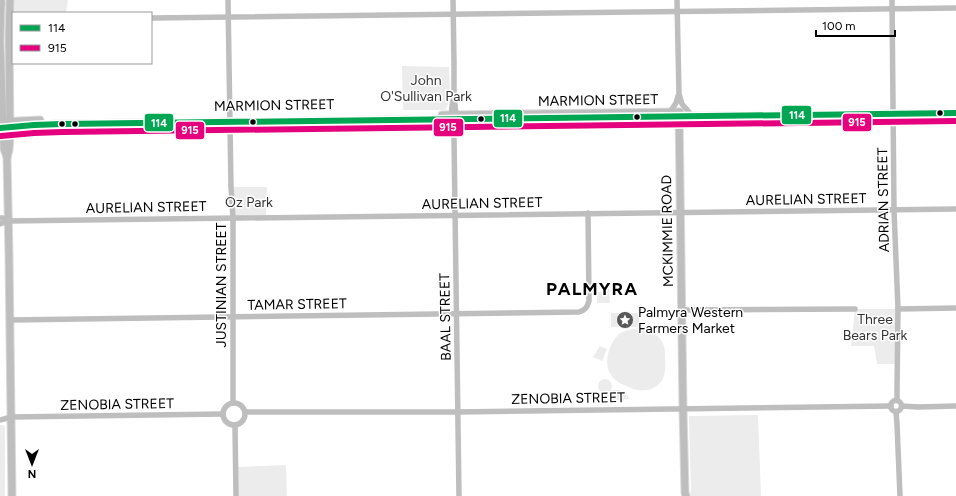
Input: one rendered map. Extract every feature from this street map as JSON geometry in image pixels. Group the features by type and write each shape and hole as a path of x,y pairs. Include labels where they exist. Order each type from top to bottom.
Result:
{"main road":[{"path":"10,0 4,149 7,157 12,496"},
{"path":"0,2 0,42 4,125"},
{"name":"MARMION STREET","path":"4,125 230,120 893,112 956,109"},
{"name":"MARMION STREET","path":"454,117 670,112 679,114 689,112 956,113"},
{"name":"MCKIMMIE ROAD","path":"679,114 685,495"}],"street":[{"name":"JUSTINIAN STREET","path":"228,0 231,187 233,218 233,403"},
{"name":"BAAL STREET","path":"453,0 454,94 452,104 456,132 454,138 459,496"},
{"path":"670,112 676,104 678,94 678,0"},
{"name":"ADRIAN STREET","path":"892,0 894,210 898,309 898,391 896,400"},
{"path":"152,18 956,8"},
{"path":"678,94 682,104 689,112"},
{"name":"AURELIAN STREET","path":"8,222 956,209"},
{"name":"TAMAR STREET","path":"10,320 579,312 588,307 589,302 588,213"},
{"path":"0,218 3,218 8,222"},
{"path":"0,224 8,222"},
{"path":"898,309 956,308"},
{"path":"681,310 855,309"},
{"path":"900,496 898,424 896,412 893,411 891,406 892,402 896,400 900,401 902,406"},
{"path":"233,403 241,405 245,412 242,422 235,425 227,423 224,420 223,414 226,406 233,403"},
{"name":"ZENOBIA STREET","path":"245,412 458,412 891,406"},
{"path":"902,406 956,406"},
{"path":"896,412 900,411 902,406"},
{"name":"ZENOBIA STREET","path":"0,420 11,417 223,414"},
{"path":"235,425 236,496"}],"green space":[{"path":"14,0 68,0 66,12 14,12"},
{"name":"John O'Sullivan Park","path":"402,66 449,67 450,95 445,110 403,110"},
{"name":"Oz Park","path":"231,187 267,187 266,218 233,218"},
{"path":"609,289 610,303 597,303 597,292 602,292 602,290"},
{"name":"Three Bears Park","path":"855,309 898,309 898,364 877,364 874,346 851,346"},
{"path":"611,313 639,313 639,327 611,327"},
{"path":"640,328 649,331 658,337 663,344 665,351 665,368 663,378 658,385 647,390 633,389 618,382 610,373 607,363 610,347 619,334"},
{"path":"600,346 607,349 602,361 593,357"},
{"path":"605,379 610,381 612,386 610,391 605,393 600,391 598,386 600,381"},
{"path":"612,390 617,390 627,394 629,399 605,401 598,399 599,394 606,394"},
{"path":"758,415 761,496 690,496 689,416"},
{"path":"0,425 5,427 5,496 0,496"},
{"path":"286,465 287,496 238,496 237,467"}],"transit line":[{"name":"114","path":"0,128 62,124 956,113"},
{"name":"915","path":"1,136 62,132 956,121"}],"place":[{"name":"Palmyra Western Farmers Market","path":"625,320"}],"district":[{"name":"PALMYRA","path":"592,289"}]}
